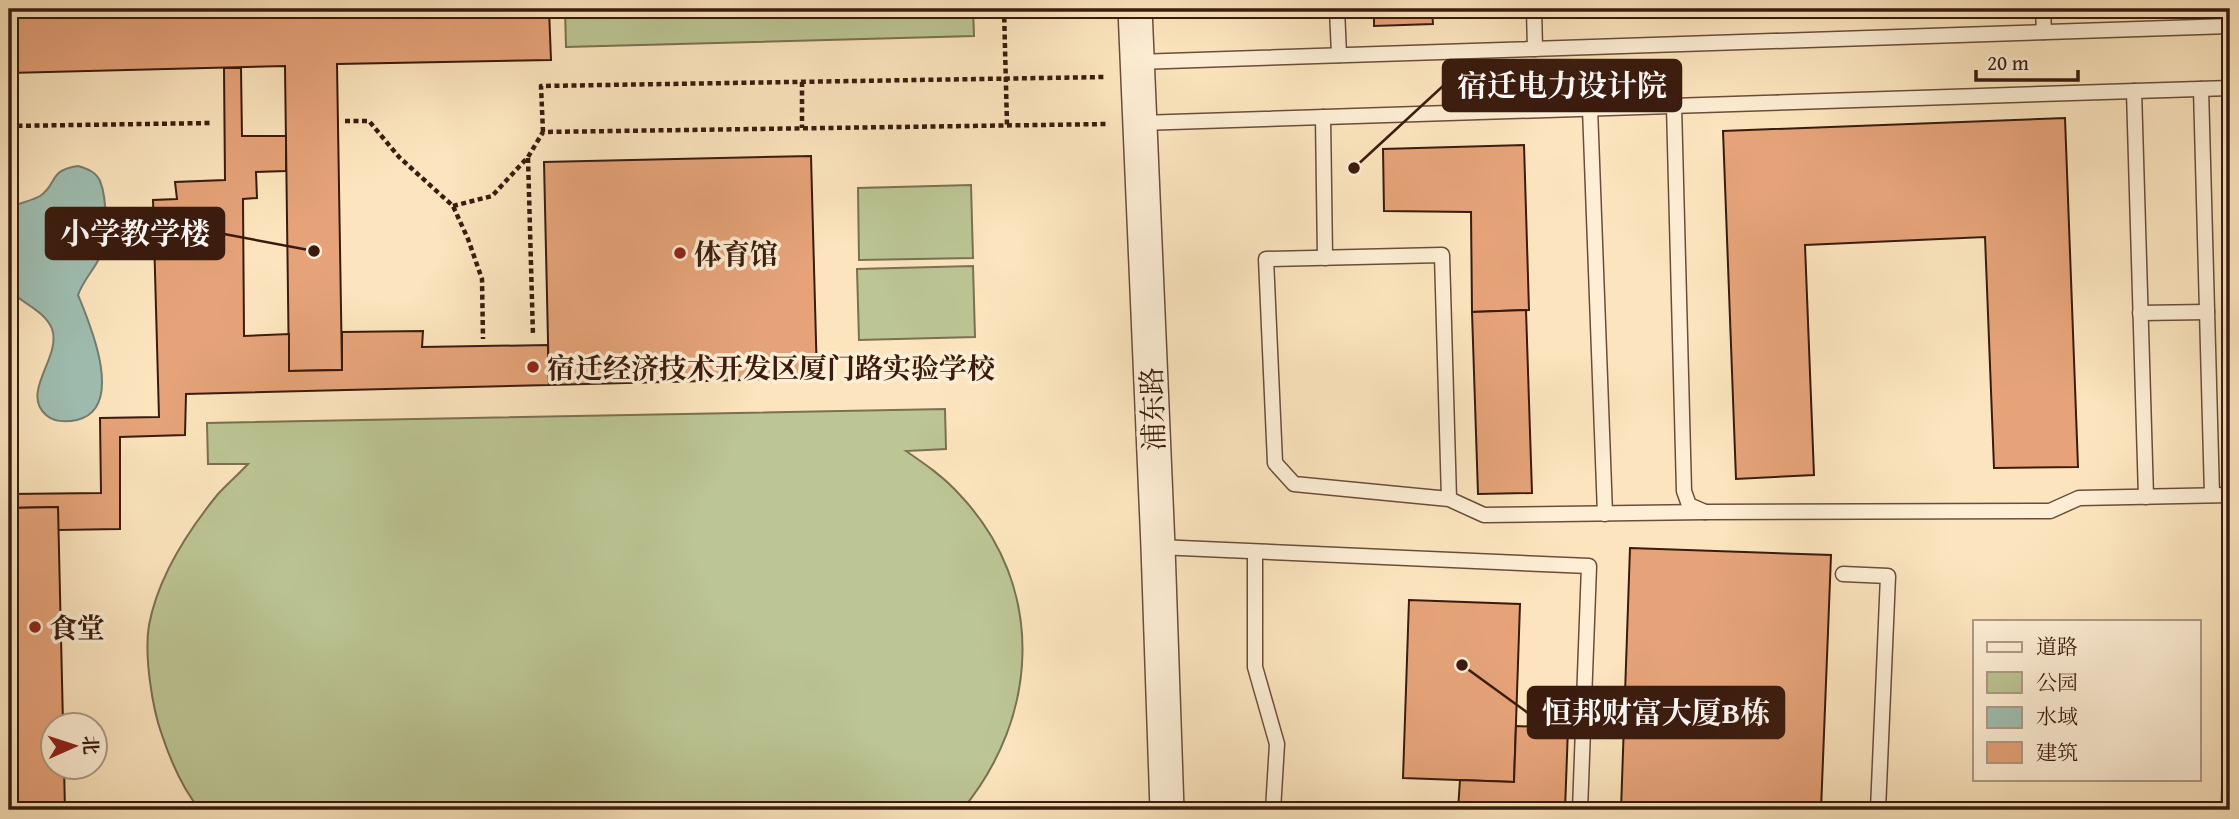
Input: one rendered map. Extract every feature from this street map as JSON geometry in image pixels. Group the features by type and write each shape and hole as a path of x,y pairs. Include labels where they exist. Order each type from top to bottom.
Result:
{"street":[{"name":"浦东路","path":"1135,9 1167,810"}],"lane":[{"path":"1337,9 1339,55"},
{"path":"1534,9 1535,49"},
{"path":"2043,9 2044,32"},
{"path":"1138,69 1339,55 2230,26"},
{"path":"1140,123 2230,88"},
{"path":"2201,89 2212,495"},
{"path":"2134,91 2146,497"},
{"path":"1674,106 1684,491 1689,505 1705,512"},
{"path":"1590,108 1605,514"},
{"path":"1323,117 1325,258"},
{"path":"1450,499 1442,255 1266,259 1275,463 1294,484 1450,499 1484,515 2050,511 2079,498 2230,495"},
{"path":"2140,313 2207,312"},
{"path":"1158,547 1589,566 1580,810"},
{"path":"1255,552 1255,667 1277,744 1273,810"},
{"path":"1843,574 1888,576 1878,810"},
{"path":"2229,810 2230,763"}],"path":[{"path":"1004,9 1007,125"},
{"path":"453,206 492,196 528,157 544,132 541,86 1006,79 1138,69"},
{"path":"802,82 802,128"},
{"path":"345,121 369,121 399,157 453,206 482,279 483,339"},
{"path":"9,126 212,123"},
{"path":"544,132 1140,123"},
{"path":"528,157 533,336"}],"green space":[{"path":"565,9 973,9 974,36 566,47"},
{"path":"971,185 973,258 859,260 858,188"},
{"path":"973,266 975,337 859,340 857,269"},
{"path":"945,409 946,449 906,451 954,488 988,531 1008,569 1019,610 1022,651 1018,693 1007,734 988,773 962,810 200,810 188,793 169,755 158,724 148,665 149,625 153,607 167,572 185,539 218,494 248,464 208,464 207,423"}],"water":[{"path":"78,166 96,175 104,198 106,219 103,250 78,295 96,344 102,383 100,399 92,412 77,420 65,421 49,417 39,406 39,385 54,340 49,323 39,312 9,290 9,208 40,196 58,174"}],"building":[{"path":"9,9 549,9 551,60 337,64 342,370 289,371 285,66 9,73"},
{"path":"1374,9 1432,9 1433,24 1374,26"},
{"path":"1576,9 1644,9 1644,13 1576,15"},
{"path":"1733,9 1819,9 1733,12"},
{"path":"224,68 241,68 242,136 286,136 286,171 256,172 257,198 243,199 244,336 289,334 289,371 342,370 342,332 423,331 422,347 548,345 549,385 186,394 185,435 120,437 120,529 58,530 58,507 9,508 9,494 101,493 100,418 159,417 153,200 177,199 175,182 225,180"},
{"path":"2065,118 2078,467 1994,468 1985,237 1805,245 1814,475 1736,479 1723,131"},
{"path":"1524,145 1529,310 1472,312 1471,212 1384,211 1383,149"},
{"name":"体育馆","path":"811,156 817,378 549,385 544,162"},
{"path":"1526,310 1532,493 1478,494 1472,312"},
{"name":"食堂","path":"58,507 63,710 38,710 38,780 64,780 65,810 9,810 9,508"},
{"path":"1630,548 1831,555 1821,810 1621,810"},
{"path":"1409,600 1520,604 1514,782 1403,778"},
{"path":"1516,726 1568,728 1565,810 1458,810 1460,780 1514,782"}],"place":[{"name":"宿迁电力设计院","path":"1354,168"},
{"name":"小学教学楼","path":"314,251"},
{"name":"体育馆","path":"680,253"},
{"name":"宿迁经济技术开发区厦门路实验学校","path":"533,367"},
{"name":"食堂","path":"35,627"},
{"name":"恒邦财富大厦B栋","path":"1462,665"}]}
